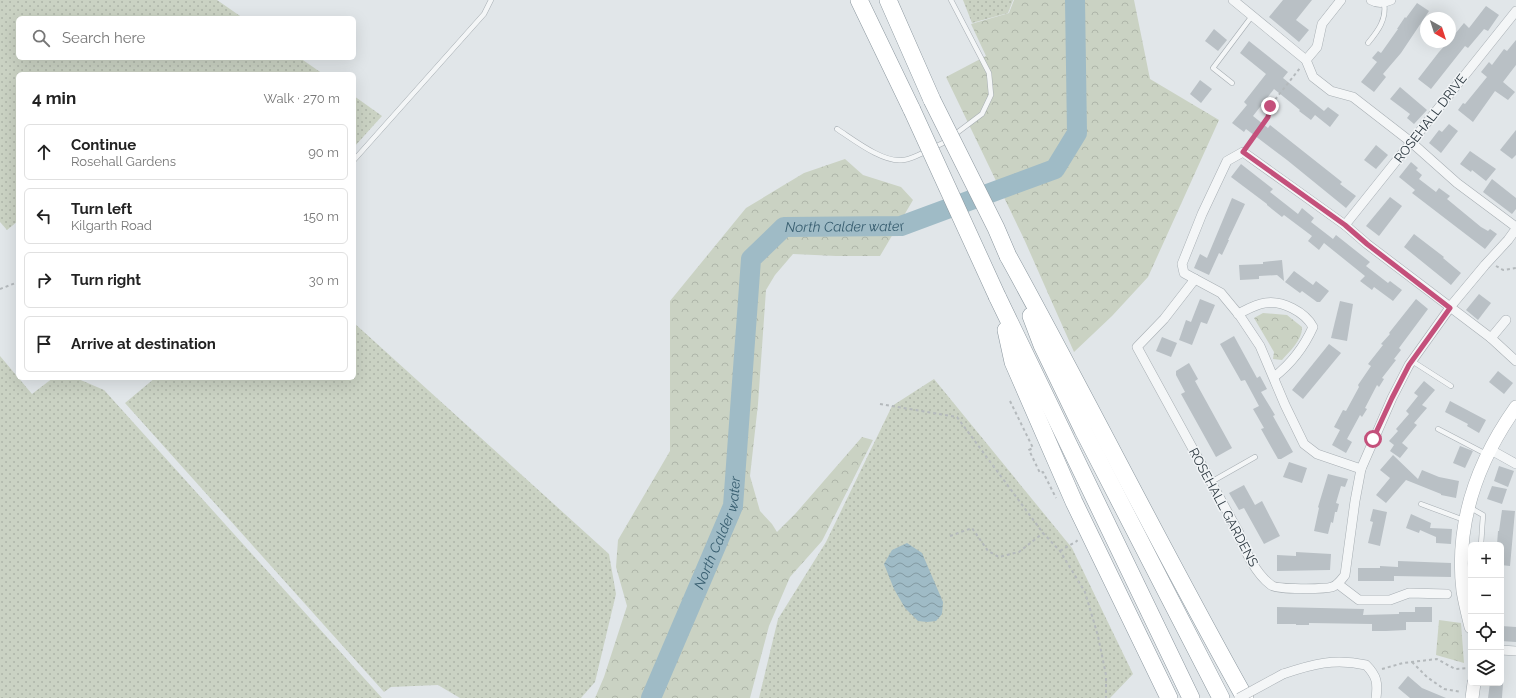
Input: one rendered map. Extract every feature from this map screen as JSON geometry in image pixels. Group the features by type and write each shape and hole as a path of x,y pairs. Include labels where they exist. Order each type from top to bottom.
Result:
{"highway":[{"path":"859,0 912,110 1003,310 1008,327 1013,362 1071,495 1169,698"},
{"path":"888,0 932,100 996,228 1034,311 1245,698"},
{"path":"1034,311 1042,345 1083,430 1221,698"},
{"path":"1008,327 1191,698"},
{"path":"1146,554 1234,698"}],"street":[{"path":"1233,0 1307,62 1313,77 1331,91 1353,97 1411,142 1457,183 1516,228 1508,240 1488,261 1450,308 1412,361 1392,398 1361,469 1345,575 1338,584 1358,600 1390,600 1409,593 1447,594"},
{"path":"1307,62 1317,47 1322,24 1341,0"},
{"path":"1372,0 1388,1"},
{"name":"ROSEHALL DRIVE","path":"1345,225 1516,11"},
{"path":"1361,469 1317,454 1304,444 1285,405 1260,346 1238,314 1221,294 1184,273 1182,264 1202,214 1227,161 1243,152 1345,225 1367,244 1491,338 1516,361"},
{"name":"ROSEHALL GARDENS","path":"1195,279 1164,319 1137,347 1211,482 1238,533 1244,549 1262,576 1272,586 1281,588 1330,588 1338,584"},
{"path":"1238,314 1264,303 1280,303 1310,320 1314,327 1307,340 1294,359 1274,377"},
{"path":"1491,338 1506,320"},
{"path":"1468,614 1463,592 1462,558 1464,520 1475,483 1489,452 1516,407"},
{"path":"1489,452 1516,464"},
{"path":"1504,650 1516,651"},
{"path":"1239,698 1283,674 1312,664 1334,662 1366,665 1373,672 1377,680 1376,698"}],"lane":[{"path":"356,158 484,14 491,0"},
{"path":"837,129 866,148 889,160 904,161 943,143 982,114 991,95 989,73 951,0"},
{"path":"1368,43 1376,33 1382,21 1388,1"},
{"path":"1232,83 1213,68 1252,16"},
{"path":"1412,361 1451,386"},
{"path":"1438,429 1489,452"},
{"path":"1211,482 1255,457"},
{"path":"1421,504 1464,520"},
{"path":"1468,506 1483,515 1481,542"}],"path":[{"path":"1243,152 1268,117 1270,106 1299,69 1307,62"},
{"path":"1488,261 1504,270 1516,268"},
{"path":"0,289 16,283"},
{"path":"1010,402 1033,448 1029,450 1040,473 1043,472 1056,500"},
{"path":"880,404 957,417 1043,533 1060,550 1085,592 1098,636 1106,675 1106,698"},
{"path":"950,536 972,528 988,551 999,557 1019,552 1043,533"},
{"path":"1060,550 1076,541 1073,534"},
{"path":"1373,672 1403,663 1437,659 1454,669 1468,668"},
{"path":"1412,662 1427,677 1444,689 1473,691"}],"green space":[{"path":"0,0 217,0 240,16 16,16 16,60 303,60 320,72 16,72 16,223 7,230 0,222"},
{"path":"963,0 1013,0 1008,13 972,23"},
{"path":"1014,0 1134,0 1150,79 1219,120 1148,277 1112,316 1074,352 1024,239 946,77 986,56 971,24 1009,13"},
{"path":"356,97 382,116 356,145"},
{"path":"845,159 863,175 901,187 913,200 880,256 793,254 775,275 766,290 758,404 750,476 760,511 777,532 796,513 862,437 873,440 822,541 790,577 769,626 750,698 595,698 604,677 627,606 616,567 618,540 670,451 670,301 746,208 804,173"},
{"path":"1263,313 1287,315 1302,327 1298,340 1282,360 1273,359 1274,352 1254,318"},
{"path":"356,325 609,554 616,594 595,682 581,698 460,698 438,685 391,687 384,692 125,403 153,380 356,380"},
{"path":"0,356 16,375 16,380 20,380 32,394 50,380 81,380 104,390 382,698 0,698"},
{"path":"934,379 1072,548 1133,674 1110,698 759,698 778,619 826,542 892,406"},
{"path":"1439,620 1461,623 1464,663 1436,655"}],"water":[{"path":"907,543 922,553 943,602 942,614 936,621 918,621 905,608 894,589 884,564 892,550"}],"building":[{"path":"1283,0 1312,0 1296,20 1309,30 1299,42 1269,17"},
{"path":"1417,3 1429,11 1420,12 1420,24 1401,53 1383,74 1386,77 1374,92 1361,82 1377,62 1372,58 1378,51 1381,53 1405,17 1406,18"},
{"path":"1486,6 1499,15 1488,31 1484,29 1468,48 1465,46 1431,89 1418,79 1443,48 1456,48 1456,33 1464,23 1469,28"},
{"path":"1214,29 1227,40 1218,51 1205,41"},
{"path":"1516,40 1516,65 1503,82 1515,92 1508,100 1495,91 1473,122 1458,110 1463,103 1465,104 1487,77 1481,72 1489,62 1492,65 1504,49 1507,51"},
{"path":"1249,41 1288,72 1283,78 1324,111 1328,107 1339,115 1330,127 1315,115 1311,120 1274,89 1253,116 1268,128 1270,125 1342,182 1340,184 1356,196 1346,208 1246,129 1244,132 1232,123 1247,105 1244,102 1266,74 1240,53"},
{"path":"1200,80 1212,89 1201,103 1190,94"},
{"path":"1400,87 1427,110 1414,124 1407,118 1410,114 1390,99"},
{"path":"1449,124 1458,131 1441,153 1429,143 1439,130 1442,132"},
{"path":"1516,130 1516,155 1512,159 1500,150"},
{"path":"1376,145 1388,155 1376,169 1364,160"},
{"path":"1470,151 1496,169 1486,181 1472,170 1471,172 1460,164"},
{"path":"1411,162 1418,168 1416,170 1422,175 1419,179 1436,192 1439,188 1450,196 1447,199 1481,227 1488,231 1490,229 1497,234 1485,249 1412,193 1415,190 1399,177"},
{"path":"1241,164 1273,189 1270,192 1298,214 1302,208 1314,218 1311,222 1333,239 1336,235 1370,262 1366,266 1388,283 1390,281 1402,290 1393,301 1374,287 1372,290 1360,281 1365,276 1324,243 1319,250 1308,241 1312,236 1284,215 1282,217 1231,177"},
{"path":"1492,179 1516,198 1516,209 1512,214 1483,192"},
{"path":"1390,197 1402,206 1379,236 1366,226"},
{"path":"1232,198 1245,204 1222,255 1219,253 1209,275 1194,268 1200,254 1207,258"},
{"path":"1414,234 1444,257 1443,258 1461,273 1451,285 1404,247"},
{"path":"1282,260 1284,281 1277,275 1259,276 1259,279 1240,280 1239,265 1263,264 1263,262"},
{"path":"1294,271 1313,285 1316,281 1329,291 1320,302 1317,302 1302,291 1300,293 1285,282"},
{"path":"1479,294 1491,303 1478,320 1466,310"},
{"path":"1200,299 1215,305 1207,324 1201,322 1192,345 1179,340 1186,320 1191,322"},
{"path":"1416,299 1428,309 1399,348 1401,350 1394,359 1396,360 1382,378 1384,379 1379,387 1377,385 1365,408 1367,409 1362,417 1360,415 1347,439 1352,442 1346,453 1332,445 1340,430 1334,427 1343,410 1346,411 1359,387 1358,385 1371,366 1368,364 1383,345 1381,344 1390,334 1389,333"},
{"path":"1340,301 1353,304 1347,341 1331,338"},
{"path":"1234,336 1257,378 1260,376 1267,389 1261,392 1275,415 1273,416 1293,452 1281,459 1278,459 1261,429 1264,428 1253,409 1259,406 1245,380 1241,381 1220,344"},
{"path":"1162,337 1177,343 1171,357 1156,351"},
{"path":"1329,344 1341,353 1303,399 1292,390"},
{"path":"1189,363 1198,379 1195,381 1232,448 1216,457 1181,394 1185,392 1176,375 1176,371"},
{"path":"1498,371 1513,383 1504,394 1489,382"},
{"path":"1424,381 1435,390 1422,405 1427,408 1414,423 1417,425 1402,443 1408,448 1400,458 1390,451 1394,445 1389,441 1398,431 1396,429 1409,414 1406,411 1418,396 1414,393"},
{"path":"1450,401 1486,420 1479,433 1467,426 1468,424 1445,412"},
{"path":"1460,446 1473,451 1465,468 1453,463"},
{"path":"1393,455 1418,479 1422,470 1439,477 1459,481 1456,498 1441,495 1406,480 1386,503 1376,495 1390,478 1380,470"},
{"path":"1289,462 1307,468 1302,483 1283,477"},
{"path":"1499,466 1514,471 1508,487 1494,481"},
{"path":"1328,474 1348,479 1345,487 1341,486 1336,503 1339,504 1337,512 1335,512 1333,523 1331,522 1328,534 1314,531 1318,507"},
{"path":"1244,485 1255,505 1262,501 1280,536 1264,544 1244,508 1239,510 1229,493"},
{"path":"1492,486 1507,489 1502,504 1487,499"},
{"path":"1373,509 1387,512 1380,546 1368,543 1373,522 1370,521"},
{"path":"1502,510 1515,511 1510,566 1504,565 1504,542 1497,542"},
{"path":"1411,514 1431,523 1430,528 1452,529 1451,544 1436,543 1436,537 1420,530 1419,533 1406,528"},
{"path":"1296,552 1331,554 1330,570 1277,571 1277,555 1296,556"},
{"path":"1398,561 1451,563 1451,577 1394,576 1394,581 1358,581 1358,568 1380,568 1380,566 1398,567"},
{"path":"1277,607 1364,609 1363,615 1399,614 1399,612 1415,612 1415,607 1432,607 1432,622 1406,622 1406,630 1386,631 1372,631 1372,624 1277,624"},
{"path":"1504,626 1516,627 1516,642 1504,641"},
{"path":"1408,676 1422,688 1446,698 1410,698 1398,688"},
{"path":"1490,686 1503,686 1502,698 1488,698"}],"waterway":[{"name":"North Calder water","path":"651,698 733,506 751,259 784,227 901,226 1055,169 1077,133 1075,0"}],"route":[{"path":"1270,106 1268,117 1243,152 1345,225 1367,244 1450,308 1409,365 1373,439"}]}
